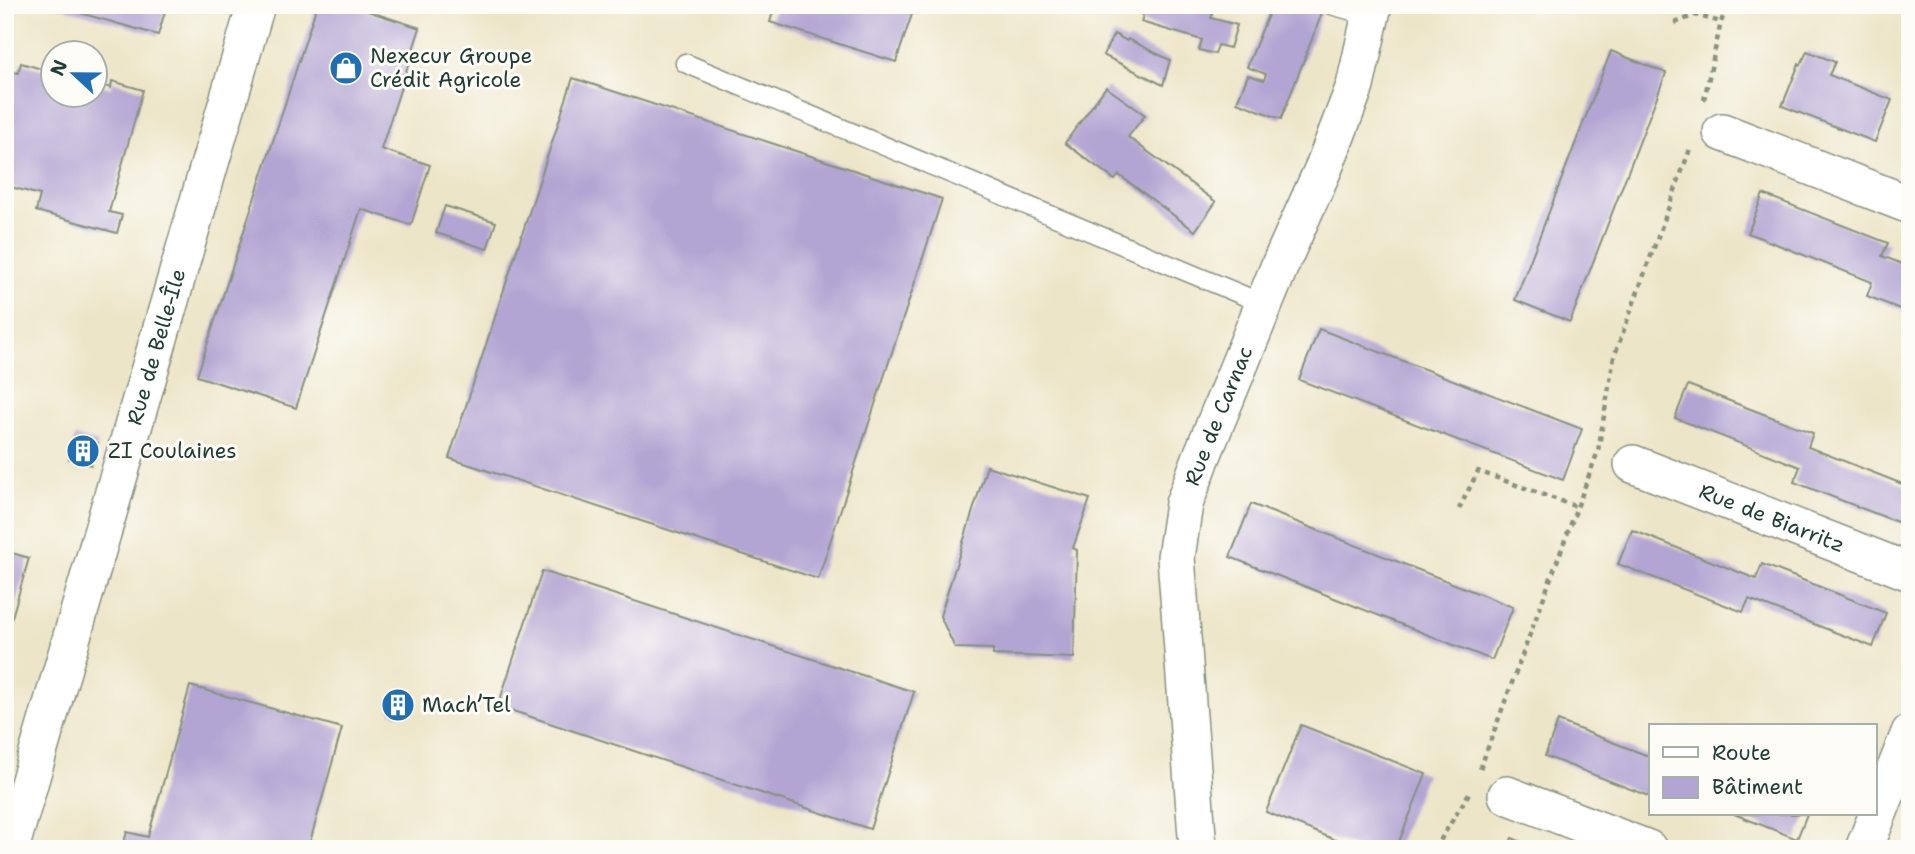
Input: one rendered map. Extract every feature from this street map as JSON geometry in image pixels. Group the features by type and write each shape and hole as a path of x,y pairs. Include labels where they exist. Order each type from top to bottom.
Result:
{"street":[{"name":"Rue de Belle-Île","path":"10,849 256,5"},
{"name":"Rue de Carnac","path":"1198,849 1176,557 1184,504 1355,86 1371,11"},
{"path":"1712,121 1910,205"},
{"name":"Rue de Biarritz","path":"1633,464 1910,572"},
{"path":"1864,849 1910,733"},
{"path":"1491,789 1648,849"}],"lane":[{"path":"1331,5 1371,11"},
{"path":"685,63 1264,304"}],"path":[{"path":"1712,121 1721,22 1728,5"},
{"path":"1675,23 1695,15 1721,22"},
{"path":"1479,770 1598,451 1614,357 1690,149"},
{"path":"1459,509 1478,471 1577,507"},
{"path":"1435,849 1491,789"}],"building":[{"path":"52,5 167,5 158,35"},
{"path":"317,5 349,5 420,28 381,149 430,165 411,225 361,209 296,408 197,376"},
{"path":"775,5 915,5 896,62 770,22"},
{"path":"1146,5 1171,5 1191,11 1193,5 1215,5 1211,18 1237,25 1230,48 1218,45 1215,54 1199,50 1202,40 1141,22"},
{"path":"1272,5 1302,5 1322,13 1281,119 1237,102 1248,75 1264,80 1266,74 1247,67"},
{"path":"1114,34 1170,60 1163,85 1103,55"},
{"path":"1611,51 1666,73 1570,322 1515,300"},
{"path":"1807,51 1835,62 1829,75 1892,100 1875,142 1782,106"},
{"path":"21,63 38,68 38,108 108,108 108,87 111,88 112,81 143,90 109,212 122,215 117,233 36,211 40,195 11,187 5,203 5,70 18,73"},
{"path":"573,78 942,199 818,579 449,458"},
{"path":"1106,87 1145,115 1128,137 1216,202 1195,231 1119,175 1115,180 1065,143"},
{"path":"1763,194 1888,243 1882,256 1910,267 1910,313 1867,296 1872,282 1748,233"},
{"path":"445,206 496,222 487,249 436,233"},
{"path":"1319,329 1582,429 1563,480 1299,380"},
{"path":"1688,385 1813,433 1808,447 1910,487 1910,527 1794,482 1800,467 1675,418"},
{"name":"ZI Coulaines","path":"75,436 98,443 91,465 69,459"},
{"path":"987,466 1090,499 1073,548 1077,550 1074,658 993,655 993,649 955,648 940,616"},
{"path":"1251,504 1513,607 1492,660 1230,557"},
{"path":"1632,530 1756,579 1762,564 1886,613 1873,647 1749,599 1743,612 1618,564"},
{"path":"5,551 29,558 6,638 5,638"},
{"path":"542,571 914,692 870,829 498,706"},
{"path":"190,686 342,728 308,849 122,849 127,832 148,837"},
{"name":"Mach’Tel","path":"396,695 406,699 399,715 390,711"},
{"path":"1558,721 1649,756 1649,796 1545,756"},
{"path":"1301,725 1426,774 1396,849 1358,849 1266,812"},
{"path":"1739,816 1806,816 1797,839"},
{"path":"1512,838 1529,845 1530,842 1548,849 1507,849"}],"place":[{"name":"Nexecur Groupe Crédit Agricole","path":"346,68"},
{"name":"ZI Coulaines","path":"83,451"},
{"name":"Mach’Tel","path":"398,705"}]}
